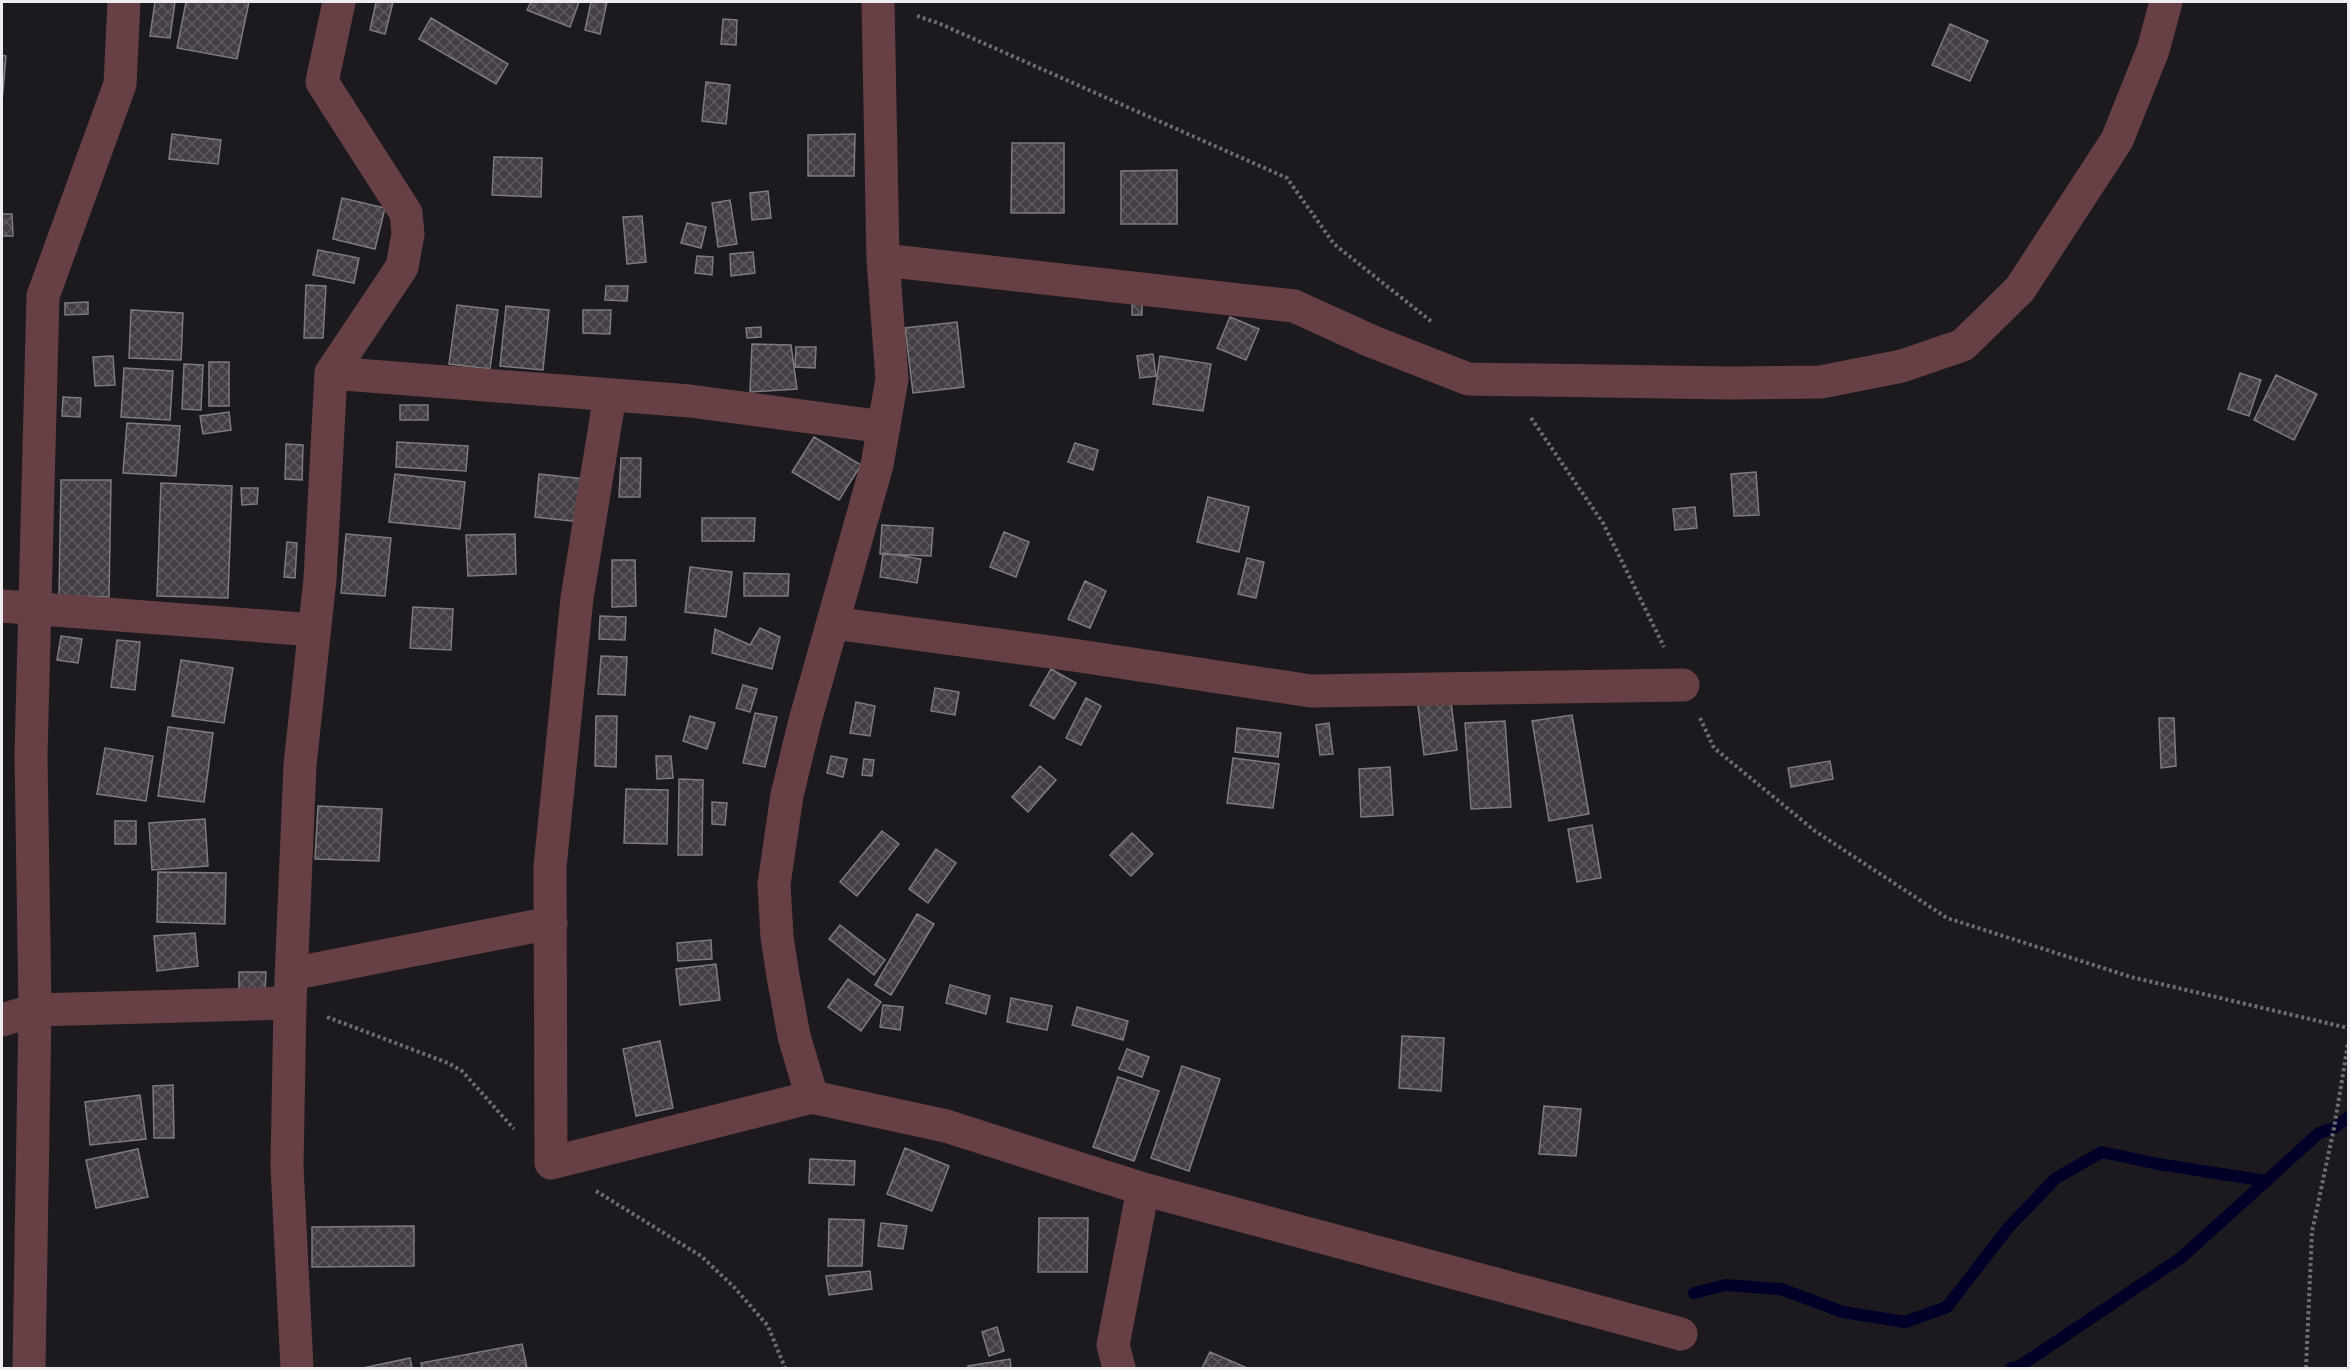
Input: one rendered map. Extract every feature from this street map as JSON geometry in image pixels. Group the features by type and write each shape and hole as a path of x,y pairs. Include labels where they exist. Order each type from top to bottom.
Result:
{"street":[{"path":"29,1368 35,1010 31,755 43,296 120,84 124,2"},
{"path":"297,1368 287,1166 290,989 300,765 320,579 331,373 402,267 408,234 406,213 322,82 339,2"},
{"path":"812,1097 794,1036 785,986 777,937 774,884 787,795 805,721 877,465 892,379 883,260 878,2"},
{"path":"883,260 1294,306 1371,341 1468,379 1821,382 1902,366 1963,345 2020,289 2117,140 2153,50 2166,2"},
{"path":"331,373 749,408 884,427"},
{"path":"610,395 577,598 550,867 551,1163 812,1097 946,1126 1143,1189 1682,1334"},
{"path":"2,606 315,630"},
{"path":"833,623 1311,691 1683,685"},
{"path":"2,1020 35,1010 290,989 551,923"},
{"path":"1119,1368 1113,1345 1143,1189"}],"path":[{"path":"878,2 938,23 1287,178 1334,244 1432,322"},
{"path":"1504,379 1603,522 1714,748 1815,831 1947,918 2131,976 2349,1028"},
{"path":"290,989 455,1067 483,1092 529,1146 551,1163 701,1256 734,1287 768,1326 785,1368"},
{"path":"2306,1368 2312,1232 2349,1044"}],"building":[{"path":"155,2 175,2 170,38 150,36"},
{"path":"186,2 249,2 237,59 177,48"},
{"path":"376,2 393,2 385,34 370,30"},
{"path":"531,2 579,2 570,27 527,10"},
{"path":"591,2 607,2 600,34 585,30"},
{"path":"431,18 508,64 496,84 419,39"},
{"path":"723,19 737,20 736,45 721,44"},
{"path":"1950,24 1988,41 1970,81 1932,65"},
{"path":"2,55 6,56 2,102"},
{"path":"706,82 730,85 726,124 702,121"},
{"path":"172,134 221,140 218,164 169,159"},
{"path":"855,134 854,176 808,176 808,135"},
{"path":"1012,143 1064,143 1064,213 1011,213"},
{"path":"494,157 542,158 541,197 492,195"},
{"path":"1177,170 1177,224 1121,224 1121,171"},
{"path":"768,191 771,218 752,220 750,193"},
{"path":"342,198 385,208 375,249 333,239"},
{"path":"730,200 737,244 718,247 712,203"},
{"path":"2,214 12,214 13,236 2,236"},
{"path":"642,216 646,262 627,264 623,217"},
{"path":"687,223 706,227 701,248 681,243"},
{"path":"318,250 359,258 354,283 313,275"},
{"path":"753,252 755,273 731,276 730,254"},
{"path":"697,256 713,257 712,275 695,273"},
{"path":"306,285 326,286 323,338 304,338"},
{"path":"606,286 628,286 627,301 605,300"},
{"path":"88,302 88,314 65,315 65,303"},
{"path":"1132,303 1142,303 1142,315 1132,315"},
{"path":"457,305 498,310 490,369 449,364"},
{"path":"506,306 549,310 543,370 500,366"},
{"path":"131,310 183,313 181,360 129,358"},
{"path":"583,310 611,310 610,334 583,333"},
{"path":"1230,317 1259,329 1246,360 1217,348"},
{"path":"957,322 964,387 913,393 905,328"},
{"path":"761,327 761,337 747,338 746,328"},
{"path":"752,344 791,345 797,389 750,392"},
{"path":"796,347 816,347 815,368 795,367"},
{"path":"1153,354 1156,376 1140,378 1137,356"},
{"path":"113,356 115,385 95,386 93,357"},
{"path":"1160,356 1211,364 1203,411 1153,404"},
{"path":"209,362 229,362 229,406 209,406"},
{"path":"184,364 203,365 201,410 182,409"},
{"path":"124,368 173,371 170,420 121,417"},
{"path":"2240,373 2261,380 2249,416 2228,409"},
{"path":"2276,375 2317,394 2294,440 2254,420"},
{"path":"63,397 81,398 80,417 62,416"},
{"path":"400,405 428,405 428,420 400,420"},
{"path":"229,412 231,430 203,434 200,416"},
{"path":"127,423 180,426 176,476 123,473"},
{"path":"814,437 861,465 839,500 792,472"},
{"path":"397,442 468,446 466,471 396,467"},
{"path":"1075,443 1098,450 1093,470 1068,462"},
{"path":"286,444 303,445 302,480 285,479"},
{"path":"621,458 641,458 640,497 619,497"},
{"path":"1756,472 1759,515 1734,516 1731,474"},
{"path":"395,474 465,482 460,529 389,522"},
{"path":"539,474 585,479 581,522 535,517"},
{"path":"61,480 111,480 109,597 59,596"},
{"path":"161,483 232,486 228,598 157,596"},
{"path":"241,488 258,488 257,504 242,505"},
{"path":"1208,497 1249,507 1239,552 1197,542"},
{"path":"1695,507 1697,528 1675,530 1673,509"},
{"path":"702,518 755,518 754,541 702,541"},
{"path":"882,525 933,528 931,556 880,554"},
{"path":"1004,532 1029,542 1016,577 990,567"},
{"path":"346,534 391,538 385,596 341,593"},
{"path":"515,534 516,574 468,576 466,535"},
{"path":"287,542 297,543 295,578 284,577"},
{"path":"883,553 921,559 917,583 880,577"},
{"path":"1247,558 1264,562 1256,598 1238,594"},
{"path":"612,560 635,560 636,606 612,607"},
{"path":"690,567 732,572 726,617 685,612"},
{"path":"744,573 789,574 788,596 744,596"},
{"path":"1085,581 1106,591 1090,628 1068,619"},
{"path":"413,607 453,609 451,650 410,648"},
{"path":"600,616 626,617 625,640 599,639"},
{"path":"760,628 780,637 772,669 712,653 715,629 750,645"},
{"path":"61,636 82,639 78,663 57,660"},
{"path":"117,640 140,642 135,690 111,687"},
{"path":"601,656 627,657 625,695 598,694"},
{"path":"181,660 233,668 224,723 172,716"},
{"path":"1051,669 1076,683 1054,719 1030,705"},
{"path":"743,685 757,689 750,712 736,708"},
{"path":"935,688 959,692 955,715 931,711"},
{"path":"1450,694 1457,750 1424,755 1417,698"},
{"path":"1086,698 1101,706 1081,745 1066,738"},
{"path":"856,702 875,706 870,736 850,733"},
{"path":"755,713 777,717 765,767 743,763"},
{"path":"1572,715 1589,814 1549,821 1532,721"},
{"path":"596,716 617,716 616,767 595,766"},
{"path":"690,716 715,723 707,749 683,741"},
{"path":"2159,718 2174,718 2176,766 2161,768"},
{"path":"1505,721 1511,807 1471,809 1465,723"},
{"path":"1329,723 1333,754 1320,755 1316,725"},
{"path":"168,727 213,733 204,802 158,796"},
{"path":"1237,728 1281,733 1278,757 1235,752"},
{"path":"105,748 153,756 146,801 97,794"},
{"path":"656,756 671,756 673,778 657,779"},
{"path":"831,756 847,759 843,777 827,773"},
{"path":"1233,758 1279,764 1273,808 1227,803"},
{"path":"864,759 874,760 872,776 862,775"},
{"path":"1830,761 1833,779 1791,787 1788,768"},
{"path":"1040,766 1056,780 1028,812 1012,797"},
{"path":"1390,767 1393,815 1361,817 1359,769"},
{"path":"679,779 703,780 702,855 678,855"},
{"path":"626,789 668,790 667,844 624,843"},
{"path":"712,802 727,803 725,825 712,824"},
{"path":"318,806 382,809 379,861 315,859"},
{"path":"205,819 208,866 152,870 149,823"},
{"path":"115,821 136,821 136,844 115,844"},
{"path":"1592,825 1601,878 1577,882 1568,829"},
{"path":"882,831 899,844 857,896 840,882"},
{"path":"1132,833 1153,854 1131,876 1110,855"},
{"path":"936,849 956,863 928,903 909,889"},
{"path":"158,872 226,873 225,924 157,922"},
{"path":"917,914 934,924 891,995 875,985"},
{"path":"840,925 885,960 874,975 829,939"},
{"path":"195,933 198,966 157,971 154,936"},
{"path":"711,940 712,959 678,961 677,943"},
{"path":"716,964 720,1000 680,1005 676,969"},
{"path":"239,972 266,972 265,994 239,993"},
{"path":"848,979 881,1002 861,1031 828,1007"},
{"path":"950,985 990,996 986,1014 946,1003"},
{"path":"1011,998 1052,1006 1047,1030 1007,1022"},
{"path":"883,1005 903,1007 900,1030 880,1027"},
{"path":"1077,1007 1128,1021 1123,1040 1072,1025"},
{"path":"1402,1036 1444,1038 1441,1091 1399,1088"},
{"path":"660,1041 673,1108 636,1116 623,1049"},
{"path":"1127,1049 1149,1057 1142,1077 1119,1069"},
{"path":"1182,1066 1220,1079 1189,1171 1151,1158"},
{"path":"1118,1077 1159,1091 1134,1161 1093,1147"},
{"path":"173,1085 174,1138 154,1138 153,1086"},
{"path":"140,1095 146,1139 90,1145 85,1102"},
{"path":"1544,1106 1581,1109 1576,1156 1539,1154"},
{"path":"905,1148 949,1166 932,1211 887,1194"},
{"path":"138,1149 148,1197 96,1208 86,1160"},
{"path":"810,1159 855,1161 854,1185 809,1183"},
{"path":"1039,1218 1088,1218 1087,1272 1038,1272"},
{"path":"829,1219 864,1220 862,1266 828,1266"},
{"path":"881,1223 907,1226 903,1249 878,1246"},
{"path":"414,1226 414,1266 312,1267 312,1227"},
{"path":"870,1271 872,1289 829,1295 826,1276"},
{"path":"997,1327 1004,1351 989,1356 982,1332"},
{"path":"522,1344 527,1368 422,1368 421,1363"},
{"path":"1210,1352 1247,1368 1202,1368"},
{"path":"410,1358 412,1368 363,1368"},
{"path":"1010,1359 1011,1368 968,1368 968,1366"}],"waterway":[{"path":"2011,1368 2020,1366 2182,1257 2319,1133 2334,1128 2348,1117"},
{"path":"1694,1293 1725,1285 1781,1289 1843,1312 1905,1322 1947,1307 2008,1228 2056,1178 2102,1152 2158,1164 2267,1181"}]}
